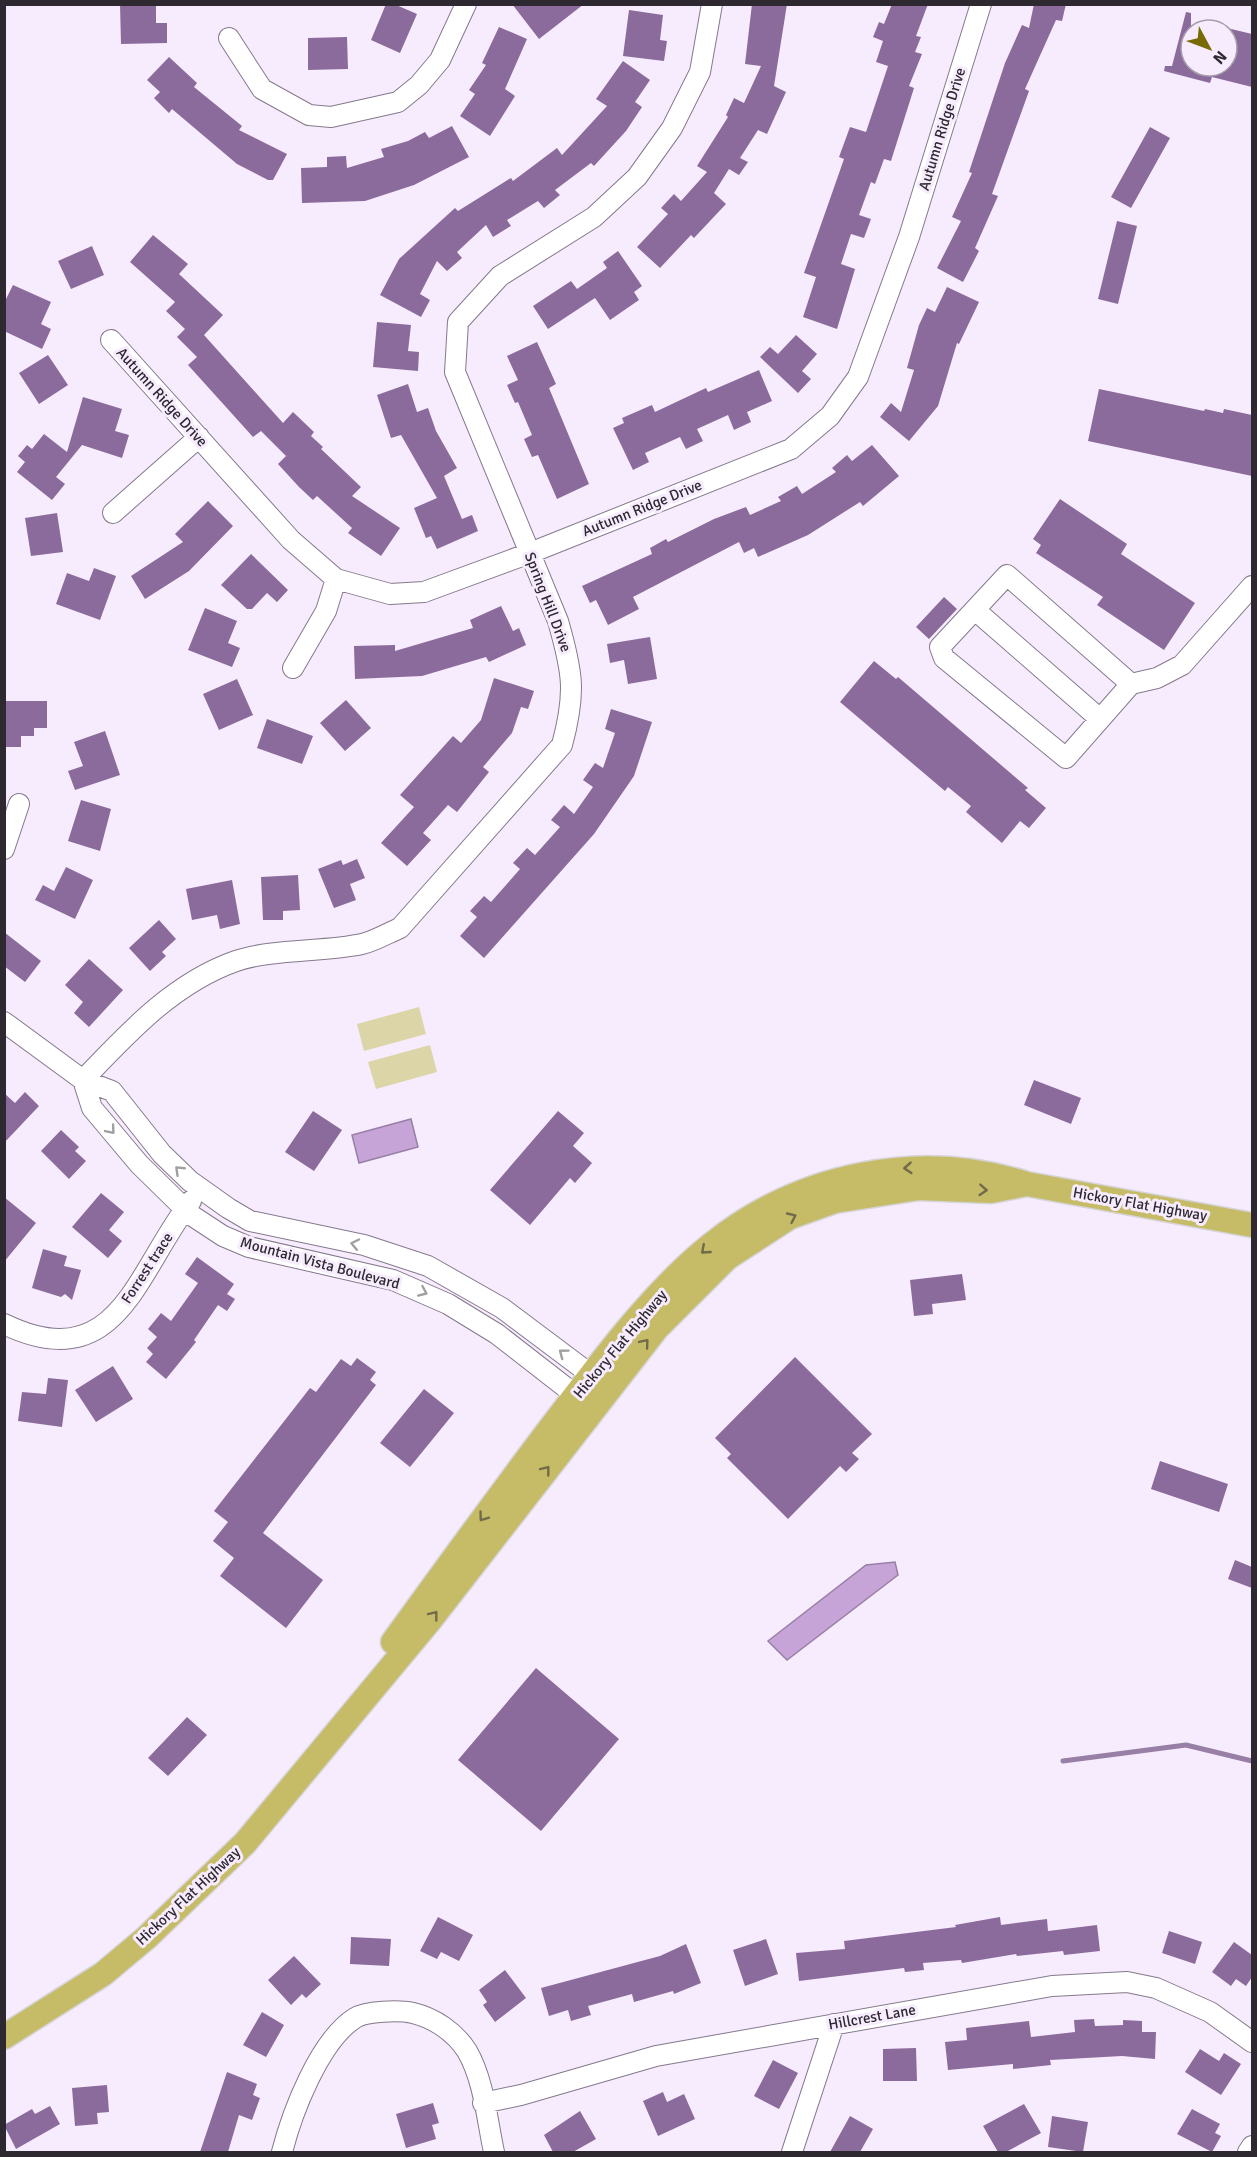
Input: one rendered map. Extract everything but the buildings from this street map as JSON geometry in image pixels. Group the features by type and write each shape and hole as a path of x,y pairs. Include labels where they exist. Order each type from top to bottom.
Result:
{"main road":[{"name":"Hickory Flat Highway","path":"4,2037 103,1974 146,1938 252,1836 432,1619 600,1382 657,1328 703,1279 749,1242 790,1217 836,1201 891,1190 955,1188 992,1191 1027,1184 1252,1225"}],"street":[{"path":"229,38 262,89 309,116 331,117 398,102 419,86 440,60 466,4"},
{"name":"Spring Hill Drive","path":"83,1080 136,1026 175,993 205,975 238,960 364,944 400,928 562,745 572,706 570,662 558,621 455,372 458,322 500,276 594,217 637,177 672,128 700,72 712,4"},
{"name":"Autumn Ridge Drive","path":"111,340 291,540 336,579 390,594 424,592 530,553 791,449 830,416 858,377 909,237 981,4"},
{"path":"113,513 199,437"},
{"path":"1131,684 1007,575 940,647 944,658 1066,758 1131,684 1157,678 1182,664 1252,586"},
{"path":"293,668 326,611 336,579"},
{"path":"975,610 1101,719"},
{"path":"4,849 19,804"},
{"name":"Mountain Vista Boulevard","path":"4,1022 83,1080 112,1090 162,1154 201,1189 250,1221 364,1245 436,1270 502,1308 600,1382"},
{"name":"Mountain Vista Boulevard","path":"83,1080 92,1108 139,1164 185,1209 223,1236 249,1247 393,1280 448,1304 497,1334 584,1402"},
{"name":"Forrest trace","path":"4,1324 30,1335 53,1340 78,1339 104,1326 124,1305 185,1209 201,1189"},
{"name":"Hillcrest Lane","path":"483,2103 520,2096 656,2056 1052,1986 1127,1982 1156,1988 1210,2012 1252,2042"},
{"path":"282,2152 294,2108 325,2052 355,2018 398,2010 425,2016 449,2030 466,2051 477,2076 494,2152"},
{"path":"792,2152 834,2024"},
{"path":"1248,2152 1252,2146"}],"shaded area":[{"path":"419,1007 426,1034 364,1051 357,1024"},
{"path":"430,1045 437,1072 376,1089 368,1062"},
{"path":"411,1119 418,1147 359,1163 352,1135"},
{"path":"895,1562 898,1575 787,1660 768,1641 866,1565"}],"waterway":[{"path":"1063,1761 1186,1745 1252,1761"}]}
